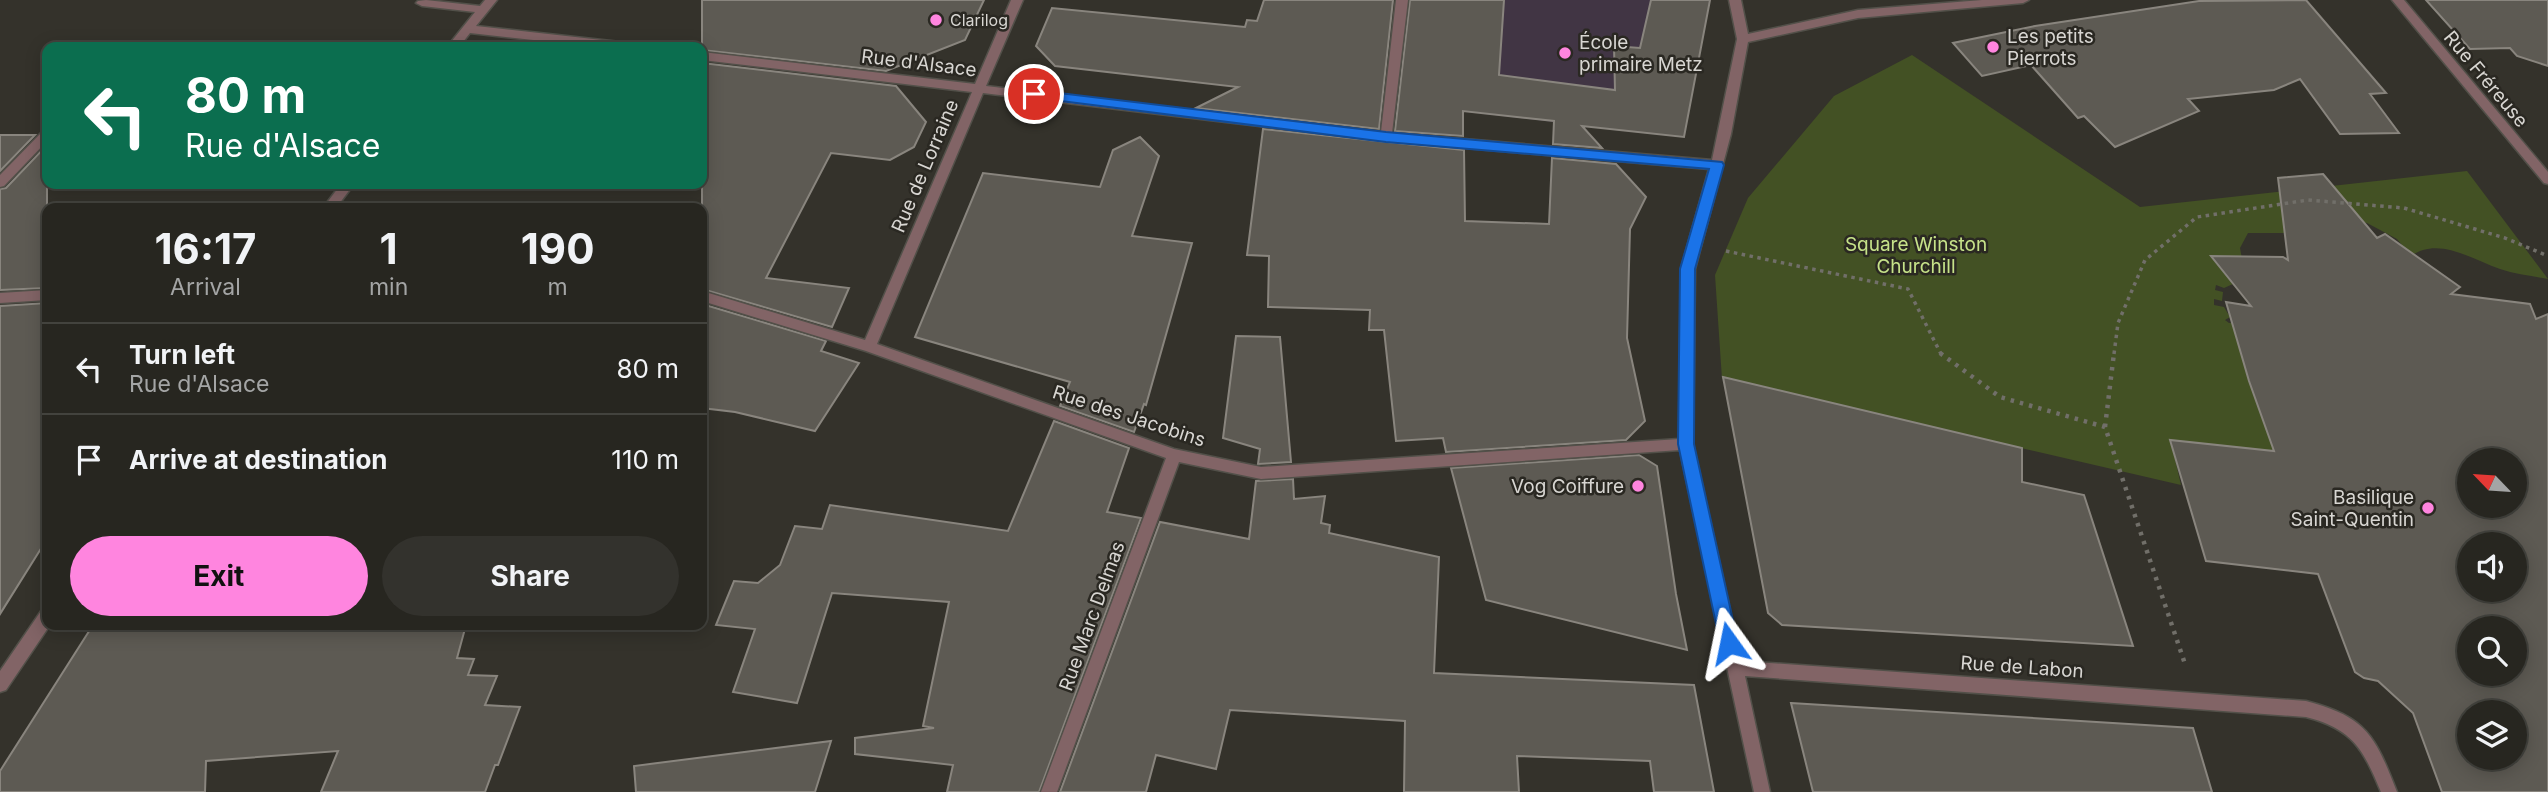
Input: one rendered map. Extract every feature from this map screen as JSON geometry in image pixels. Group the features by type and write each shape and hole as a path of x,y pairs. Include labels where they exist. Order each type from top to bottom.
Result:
{"street":[{"path":"457,42 491,0"},
{"name":"Rue de Lorraine","path":"869,347 1017,0"},
{"path":"1386,137 1402,0"},
{"path":"1734,0 1743,39 1717,165 1688,269 1686,444 1762,792"},
{"path":"1743,39 1858,14 2023,0"},
{"name":"Rue Fréreuse","path":"2398,0 2548,180"},
{"path":"422,3 484,10"},
{"path":"468,29 584,42"},
{"name":"Rue d'Alsace","path":"707,57 1386,137 1717,165"},
{"path":"0,183 42,140"},
{"path":"0,298 42,295"},
{"name":"Rue des Jacobins","path":"707,298 869,347 1174,455 1261,474 1686,444"},
{"name":"Rue Marc Delmas","path":"1049,792 1174,455"},
{"path":"0,685 42,623"},
{"name":"Rue de Labon","path":"1735,668 2197,699 2306,709 2335,716 2370,743 2389,792"}],"path":[{"path":"2197,699 2105,427 2118,323 2145,260 2197,218 2308,200 2404,208 2505,238 2548,256"},
{"path":"1726,251 1908,289 1941,356 2000,397 2105,427"}],"shaded area":[{"name":"École primaire Metz","path":"1437,0 1710,0 1684,137 1425,107"}],"green space":[{"name":"Square Winston Churchill","path":"1912,55 2140,207 2467,171 2548,279 2506,271 2444,249 2422,250 2411,256 2397,239 2367,223 2334,218 2291,233 2248,233 2240,248 2244,270 2230,279 2233,284 2224,288 2216,285 2215,290 2223,292 2222,301 2214,299 2214,305 2224,307 2230,317 2225,320 2229,323 2236,322 2275,451 2171,442 2181,485 1722,379 1715,275 1748,198 1834,96"}],"building":[{"path":"702,0 984,0 965,40 886,71 707,51 707,42 702,42"},
{"path":"1264,0 1393,0 1379,129 1196,108 1238,87 1055,66 1036,46 1052,8 1245,27 1247,20 1257,21"},
{"name":"École primaire Metz","path":"1410,0 1504,0 1499,75 1615,90 1614,46 1640,48 1651,0 1710,0 1684,137 1582,126 1602,148 1553,144 1554,121 1463,111 1463,136 1395,131"},
{"path":"2306,0 2386,93 2370,94 2399,133 2340,134 2300,79 2274,90 2188,99 2199,111 2115,147 2084,116 2078,118 2031,65 1982,76 1953,43 2035,26 2199,1"},
{"path":"2426,0 2548,0 2548,66 2517,56 2510,48 2470,49"},
{"path":"707,64 896,86 926,122 914,147 890,160 831,153 766,278 849,288 832,327 707,290 707,203 702,203 702,189 707,189"},
{"path":"1263,129 1464,150 1465,221 1549,224 1552,158 1616,164 1646,197 1630,229 1627,338 1645,421 1626,440 1446,452 1443,438 1396,441 1384,330 1369,330 1370,310 1268,307 1269,256 1247,255"},
{"path":"0,135 35,135 0,171"},
{"path":"1140,137 1159,156 1132,236 1192,243 1146,405 1144,404 1134,432 1060,406 1070,382 915,337 983,173 1100,187 1113,150"},
{"path":"42,150 42,189 47,189 47,203 42,203 42,288 0,290 0,189 6,188"},
{"name":"Basilique Saint-Quentin","path":"2323,174 2377,238 2385,234 2460,287 2451,294 2530,304 2536,319 2548,314 2548,792 2442,792 2413,713 2378,681 2364,678 2355,672 2318,574 2206,561 2170,440 2274,451 2249,381 2226,302 2251,306 2211,256 2283,257 2288,260 2278,178"},
{"path":"42,303 42,547 0,614 0,306"},
{"path":"707,305 826,341 821,351 859,363 815,431 735,412 707,409"},
{"path":"1236,336 1280,337 1291,462 1258,464 1260,449 1223,438"},
{"path":"1723,377 2022,448 2022,482 2084,495 2133,646 1782,625 1768,613"},
{"path":"1054,421 1129,448 1107,512 1141,518 1039,792 947,792 953,765 855,754 855,738 934,728 923,726 949,602 832,593 797,703 733,692 755,629 716,625 734,581 758,583 780,565 795,526 822,529 830,505 1008,531"},
{"path":"1639,455 1657,466 1687,650 1486,600 1451,468"},
{"path":"1293,479 1294,499 1325,496 1321,523 1330,525 1329,533 1439,557 1434,673 1694,685 1714,792 1654,792 1650,761 1517,756 1519,792 1404,792 1405,721 1230,710 1216,769 1156,755 1146,792 1060,792 1160,522 1249,539 1256,481"},
{"path":"90,630 465,630 457,658 474,659 468,675 497,676 485,705 520,707 485,792 321,792 338,751 206,761 205,792 0,792 0,771"},
{"path":"1791,703 2193,728 2212,792 1813,792"},
{"path":"831,741 815,792 636,792 634,766"}],"place":[{"name":"Clarilog","path":"936,20"},
{"name":"Les petits Pierrots","path":"1993,47"},
{"name":"École primaire Metz","path":"1565,53"},
{"name":"Vog Coiffure","path":"1638,486"},
{"name":"Basilique Saint-Quentin","path":"2428,508"}],"route":[{"path":"1034,94 1386,137 1717,165 1688,269 1686,444 1729,643"}]}
